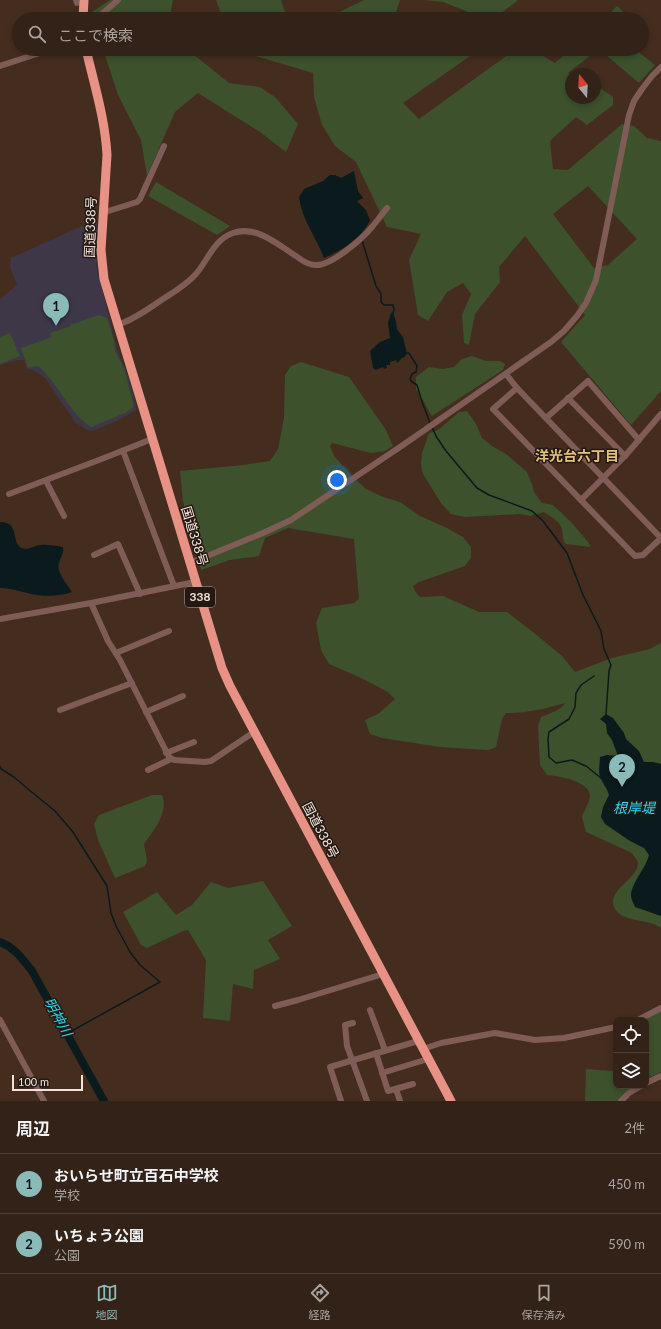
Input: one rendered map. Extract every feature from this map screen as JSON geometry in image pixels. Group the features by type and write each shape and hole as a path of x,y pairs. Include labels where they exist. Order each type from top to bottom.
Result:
{"highway":[{"path":"79,1 81,12"},
{"name":"国道338号","path":"88,56 101,108 106,140 107,155 102,213 102,267 152,439 222,668 254,732 451,1101"}],"street":[{"path":"104,12 118,0"},
{"path":"0,66 31,56"},
{"path":"190,563 291,520 506,374 564,331 578,316 596,280 629,116 634,101 652,76 661,67"},
{"path":"102,213 137,202 140,199 164,146"},
{"path":"118,325 133,319 183,286 202,267 215,245 234,233 247,231 261,234 310,264 320,265 327,263 358,240 373,226 387,208"},
{"path":"506,374 661,538 643,555 635,556 493,410 518,388"},
{"path":"546,418 588,381 639,440"},
{"path":"568,398 625,456"},
{"path":"581,500 625,456 661,414"},
{"path":"9,494 152,439"},
{"path":"124,451 174,586"},
{"path":"46,481 64,516"},
{"path":"94,555 118,544 140,594"},
{"path":"0,619 140,594 195,582"},
{"path":"91,603 108,641 132,683 166,753 171,759"},
{"path":"116,653 169,631"},
{"path":"60,710 132,683"},
{"path":"146,712 183,696"},
{"path":"148,770 171,759 206,762 211,761 254,732"},
{"path":"166,753 194,742"},
{"path":"275,1006 383,974"},
{"path":"644,1017 661,1008"},
{"path":"370,1010 385,1050"},
{"path":"0,1020 44,1101"},
{"path":"353,1023 345,1025 347,1046 367,1101"},
{"path":"423,1049 441,1043 495,1033 535,1040 564,1038 613,1028"},
{"path":"341,1101 330,1066 418,1040"},
{"path":"376,1053 388,1092 413,1084"},
{"path":"382,1073 428,1059"},
{"path":"649,1082 661,1076"},
{"path":"396,1089 400,1101"},
{"path":"621,1101 636,1089"}],"shaded area":[{"path":"97,223 97,270 117,349 128,376 137,408 117,421 93,431 87,430 75,422 45,378 33,370 27,369 24,360 17,360 0,365 0,299 17,285 10,267 11,258 82,226"}],"green space":[{"path":"110,0 173,0 170,12 92,12"},
{"path":"216,0 281,0 285,12 220,12"},
{"path":"364,0 400,0 396,12 339,12"},
{"path":"424,0 518,0 503,12 468,12 443,2"},
{"path":"617,6 623,12 611,12"},
{"path":"105,56 195,56 229,83 260,87 275,97 298,124 286,152 260,132 198,93 175,112 147,176 141,140 118,95"},
{"path":"256,56 470,56 403,103 419,119 506,56 544,56 555,63 563,56 590,56 574,68 565,68 565,104 601,104 601,88 613,97 613,105 587,125 576,117 550,141 553,169 568,170 622,124 634,126 647,138 661,141 661,391 631,425 561,342 585,315 525,236 499,267 500,282 475,314 469,345 464,343 462,315 471,294 463,283 447,292 428,321 418,315 409,260 421,234 387,227 356,162 335,146 322,125 314,97 313,73","holes":["588,186 637,239 608,265 594,268 553,214"]},
{"path":"607,56 644,56 655,65 639,83"},
{"path":"156,182 230,226 217,235 148,196"},
{"path":"99,315 107,318 114,341 115,351 124,368 134,407 125,413 91,427 76,414 52,381 38,366 28,368 21,348 52,337 50,333"},
{"path":"10,333 20,356 0,364 0,337"},
{"path":"472,356 486,361 500,361 505,364 503,370 432,416 416,389 416,377 429,367 443,369 454,367 462,359"},
{"path":"301,362 349,377 386,430 393,446 385,451 371,453 332,443 330,446 334,456 353,477 366,489 383,497 400,502 420,516 463,537 471,547 471,558 465,566 419,582 413,586 420,597 443,596 479,612 507,612 562,656 575,672 612,658 650,649 661,643 661,928 656,925 622,916 617,912 613,901 615,895 633,875 638,864 637,861 632,853 586,832 582,817 589,802 590,796 589,791 585,787 573,780 547,775 540,765 538,726 541,717 558,710 565,703 536,710 506,713 502,719 496,747 488,750 440,747 382,738 370,734 365,720 378,714 395,699 388,692 329,664 321,650 316,623 322,608 354,603 359,599 354,539 288,528 265,538 259,556 230,560 201,570 183,501 180,471 270,461 278,449 284,418 285,375 291,366"},
{"path":"467,411 476,424 482,438 506,454 527,472 534,492 542,503 553,505 571,522 589,543 590,547 566,544 563,539 561,526 544,512 530,516 520,514 465,517 451,514 441,503 423,474 421,464 422,453 429,433 438,430 459,412"},
{"path":"152,795 162,795 164,808 159,821 144,844 147,861 145,866 115,878 98,840 94,824 99,815"},
{"path":"263,881 292,926 268,940 280,959 254,970 253,989 233,984 230,1021 203,1018 206,960 188,930 147,948 141,945 123,912 157,892 176,915 192,905 211,882 228,888"},
{"path":"661,1011 661,1072 649,1078 649,1053 649,1017"},
{"path":"586,1069 613,1071 613,1089 631,1089 618,1101 585,1101"}],"water":[{"path":"354,171 358,191 363,198 357,201 366,210 370,220 362,233 350,243 337,252 324,258 306,221 299,197 304,189 323,181 330,175 335,175 341,178"},
{"path":"393,312 397,329 403,337 407,353 405,357 397,363 396,360 390,362 390,365 386,365 387,368 384,369 383,367 376,370 373,368 370,351 380,342 390,338 388,323 391,313"},
{"path":"0,522 11,525 16,542 22,548 27,549 38,545 63,547 63,553 58,567 62,578 72,592 41,596 0,588"},
{"name":"根岸堤","path":"606,714 613,718 624,733 626,739 639,751 644,762 661,764 661,916 635,907 631,897 633,886 649,855 644,848 630,841 605,824 601,817 603,807 609,795 599,775 600,757 607,755 618,756 612,740 607,733 606,724 600,719"}],"waterway":[{"path":"362,240 376,286 381,294 381,302 384,305 393,305 393,313"},
{"path":"406,353 409,353 417,366 416,372 412,374 410,379 417,385 430,423"},
{"path":"432,427 446,451 477,488 489,495 532,511 543,521 567,553 583,595 601,631 604,649 611,665 609,671 606,714"},
{"path":"594,676 581,685 576,693 575,707 569,719 549,732 549,757 556,763 572,760 586,766 601,778"},
{"path":"0,766 1,769 14,777 55,811 73,832 107,886 111,913 130,952 140,965 160,982 68,1033"},
{"name":"明神川","path":"0,942 14,950 32,971 104,1101"}],"place":[{"name":"おいらせ町立百石中学校","path":"56,326"},
{"name":"いちょう公園","path":"622,787"}],"district":[{"name":"洋光台六丁目","path":"577,456"}]}
